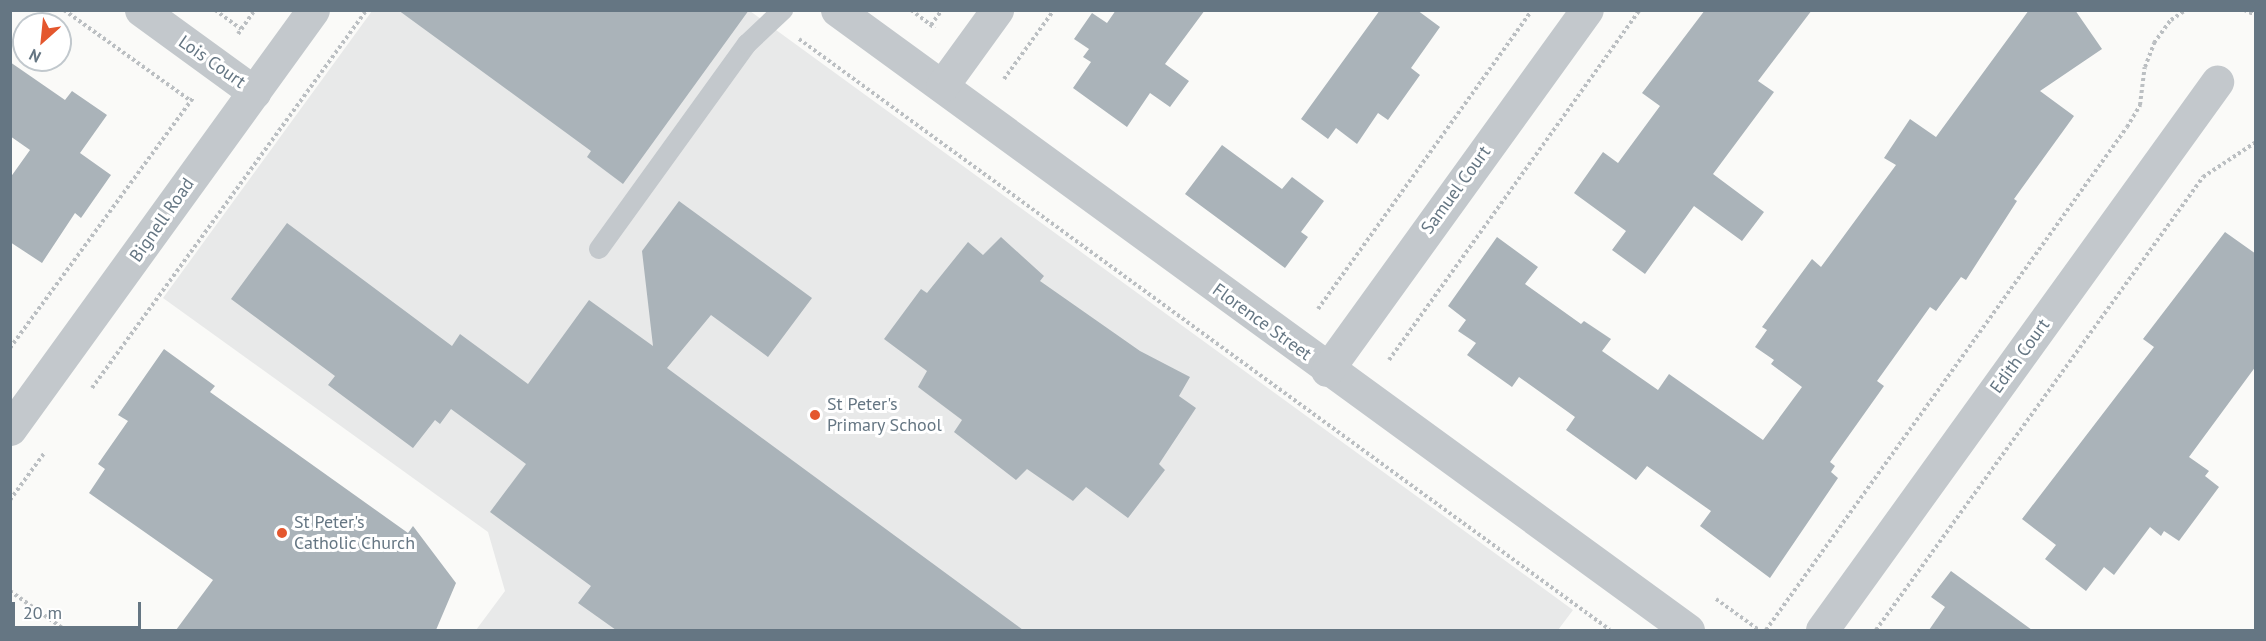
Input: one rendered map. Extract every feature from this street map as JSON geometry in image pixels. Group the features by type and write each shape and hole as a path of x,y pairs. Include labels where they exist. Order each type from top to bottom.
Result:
{"street":[{"name":"Lois Court","path":"141,10 254,92"},
{"name":"Bignell Road","path":"10,429 313,10"},
{"name":"Florence Street","path":"837,10 1327,370 1688,630"},
{"path":"942,86 997,10"},
{"name":"Samuel Court","path":"1327,370 1587,10"},
{"name":"Edith Court","path":"1822,630 2217,82"}],"lane":[{"path":"599,249 747,44 778,15"}],"path":[{"path":"64,10 191,101"},
{"path":"215,10 241,30"},
{"path":"10,348 255,10"},
{"path":"86,396 367,10"},
{"path":"931,25 942,10"},
{"path":"1004,79 1054,10"},
{"path":"1318,309 1532,10"},
{"path":"1389,360 1640,10"},
{"path":"1766,630 2127,127 2140,105 2145,67 2154,43 2171,20 2186,10"},
{"path":"2244,10 2256,15"},
{"path":"778,15 1610,630"},
{"path":"1876,630 2203,177 2256,142"},
{"path":"10,500 52,444"},
{"path":"10,591 65,630"}],"shaded area":[{"name":"St Peter's Primary School","path":"372,11 750,11 1573,610 1558,630 476,630 505,591 488,532 163,298"}],"building":[{"path":"398,10 749,10 623,184 587,157 591,151"},
{"path":"1116,10 1205,10 1165,64 1189,81 1170,107 1150,93 1127,127 1073,88 1091,62 1083,57 1089,49 1074,39 1092,13 1107,23"},
{"path":"1380,10 1417,10 1440,27 1411,68 1420,75 1388,120 1378,113 1357,144 1336,128 1328,139 1301,119"},
{"path":"1705,10 1812,10 1758,81 1774,92 1713,174 1764,212 1742,241 1694,206 1645,274 1612,250 1626,231 1574,193 1603,152 1618,163 1660,106 1642,93"},
{"path":"2029,10 2075,10 2102,49 2040,91 2074,116 2014,199 2017,201 1966,280 1961,277 1936,311 1930,307 1877,381 1884,386 1830,462 1835,466 1831,472 1838,478 1770,578 1700,526 1711,511 1647,466 1636,480 1566,430 1575,417 1519,377 1512,387 1467,355 1476,343 1458,331 1466,320 1448,306 1497,237 1538,267 1525,284 1581,324 1584,321 1611,339 1602,351 1658,390 1669,374 1763,440 1802,387 1771,364 1774,360 1755,347 1767,330 1762,327 1812,259 1821,267 1896,165 1884,158 1910,119 1936,137"},
{"path":"10,62 12,72 24,72 65,100 72,91 107,115 80,153 111,175 81,218 75,213 42,263 10,242 10,178 30,150 10,136"},
{"path":"1222,145 1282,189 1292,177 1324,201 1301,232 1308,237 1285,268 1185,194"},
{"path":"679,201 812,298 768,357 711,315 667,368 1023,630 616,630 578,603 591,586 490,512 526,464 451,409 440,424 435,420 413,448 328,385 335,376 231,299 287,223 452,346 460,334 528,384 589,300 653,346 642,251"},
{"path":"2225,232 2256,254 2256,366 2189,457 2209,471 2205,476 2219,487 2179,541 2164,531 2161,536 2150,527 2114,575 2104,567 2086,591 2045,559 2056,545 2022,519 2154,347 2143,339"},
{"path":"1001,237 1044,276 1040,281 1140,351 1190,377 1179,396 1196,408 1159,464 1165,470 1128,518 1086,487 1073,501 1027,469 1016,480 954,432 962,420 918,387 927,371 884,339 921,289 927,293 968,242 983,255"},
{"path":"164,349 215,386 210,392 408,533 413,526 456,583 436,630 176,630 213,580 89,493 105,469 98,464 128,421 118,415"},
{"path":"1951,571 2032,630 1929,630 1945,607 1931,597"}],"place":[{"name":"St Peter's Primary School","path":"815,415"},
{"name":"St Peter's Catholic Church","path":"282,533"}]}
